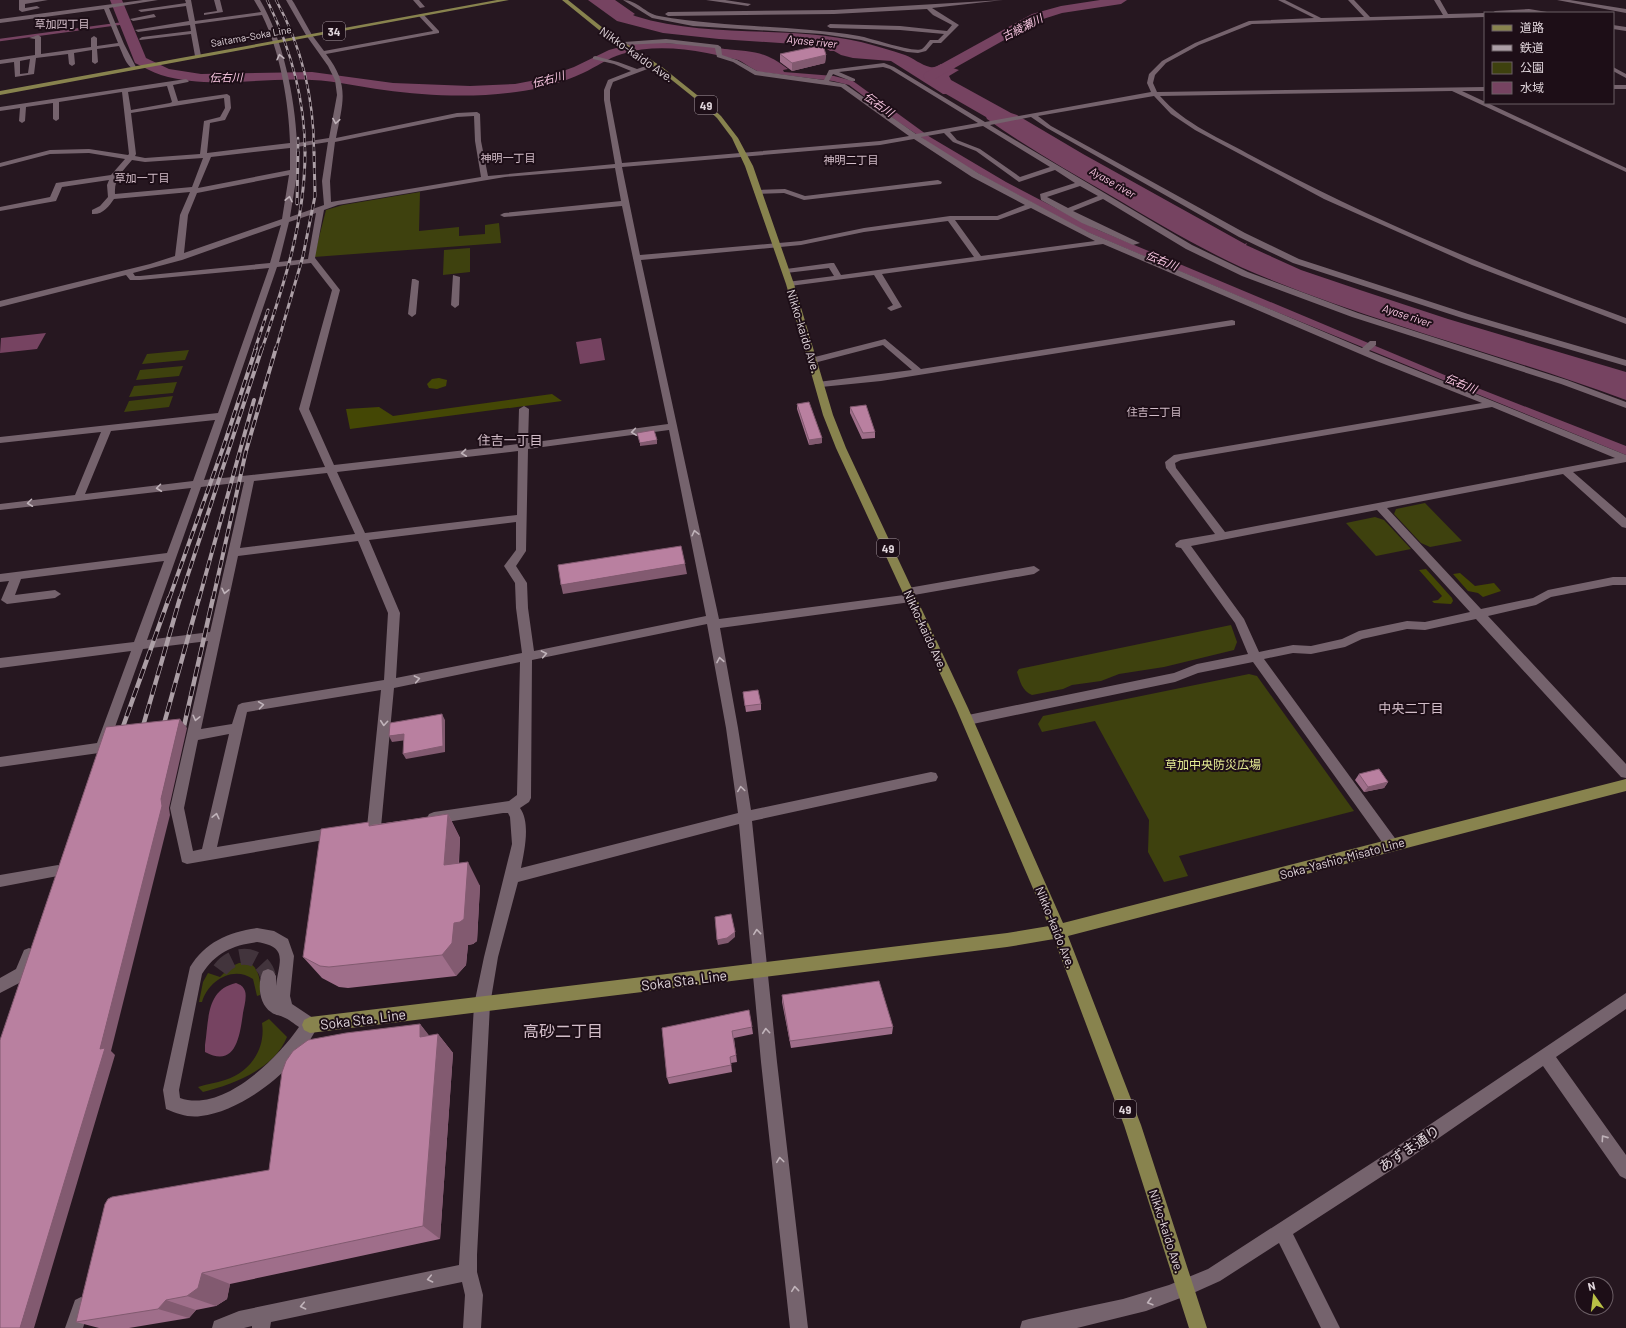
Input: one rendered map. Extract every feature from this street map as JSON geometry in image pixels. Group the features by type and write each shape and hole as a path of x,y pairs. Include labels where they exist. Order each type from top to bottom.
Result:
{"main road":[{"name":"Saitama-Soka Line","path":"0,93 506,0"},
{"name":"Nikko-kaido Ave.","path":"565,0 606,33 655,65 719,117 736,138 745,155 786,271 814,360 828,415 841,448 968,720 1058,931 1131,1126 1187,1289 1198,1328"},
{"name":"Soka-Yashio-Misato Line","path":"1058,931 1626,785"},
{"name":"Soka Sta. Line","path":"310,1026 1007,940 1058,931"}],"street":[{"path":"44,7 22,10 22,1 45,0"},
{"path":"98,0 106,6 121,44 131,65 135,68"},
{"path":"0,21 155,0"},
{"path":"183,14 220,12 217,0"},
{"path":"96,763 170,556 198,484 274,264 285,221 293,172 294,145 291,105 276,42 266,15 257,0"},
{"path":"289,0 299,15 309,36 336,75 341,88 332,140 324,206 311,258 336,290 304,409 361,537 366,544 394,613 389,684 361,829"},
{"path":"416,0 422,7"},
{"path":"626,0 649,15 668,20 711,26 836,34 918,51 924,50 932,40 939,42 956,25 935,14 928,6"},
{"path":"709,0 747,2 746,14"},
{"path":"950,0 957,5"},
{"path":"649,15 817,13 957,5 1000,0"},
{"path":"1281,0 1320,19"},
{"path":"1351,0 1368,18"},
{"path":"1437,0 1443,17"},
{"path":"1560,0 1582,1 1626,11"},
{"path":"1582,1 1582,12"},
{"path":"133,11 189,2 198,56"},
{"path":"1512,12 1540,12"},
{"path":"142,39 193,27 266,15"},
{"path":"322,53 437,32 421,15"},
{"path":"1484,16 1320,19 1251,22 1204,41 1164,62 1152,74 1150,83 1154,93 1180,116 1275,171 1381,223 1543,292 1626,321"},
{"path":"134,21 160,18"},
{"path":"821,26 900,28 949,33"},
{"path":"138,30 193,27"},
{"path":"1614,27 1626,29"},
{"path":"17,59 17,76 31,74 38,37 32,38"},
{"path":"94,38 95,62"},
{"path":"625,44 666,42 718,47 719,56 735,61 756,73 770,76 836,83 849,89 916,137 986,182 1030,203 1104,242 1363,352 1494,404 1626,459"},
{"path":"0,62 121,44"},
{"path":"71,51 72,64"},
{"path":"595,58 635,71"},
{"path":"655,65 610,81 607,90 609,113 625,203 714,622 732,728 745,817 769,1062 799,1328"},
{"path":"830,73 884,65 892,68 987,124 1054,168 1189,247 1245,274 1355,315 1564,382 1626,405"},
{"path":"1614,70 1626,76"},
{"path":"826,82 830,73"},
{"path":"830,73 853,80"},
{"path":"0,109 186,81"},
{"path":"169,83 175,103 174,104"},
{"path":"1614,87 1626,87"},
{"path":"0,304 129,273 179,258 324,206 485,179 539,172 880,143 1154,93 1484,88"},
{"path":"95,212 103,208 112,197 111,185 114,177 132,157 125,89"},
{"path":"1453,89 1456,92 1624,170"},
{"path":"80,96 81,106"},
{"path":"128,112 227,96 228,108 223,119 207,122 205,155 184,215 179,258"},
{"path":"56,100 56,119"},
{"path":"22,120 23,105"},
{"path":"0,165 50,152 89,152 145,160 205,155 332,140 457,115 477,114 478,141 485,179"},
{"path":"1029,116 1194,209 1242,235 1296,261 1465,316 1626,363"},
{"path":"945,132 955,141 978,150 1019,180 1054,168"},
{"path":"112,197 194,190 293,172"},
{"path":"0,209 52,199 60,185 114,177"},
{"path":"758,192 785,191 804,198 938,182"},
{"path":"637,258 801,243 864,230 950,218 998,218 1043,198 1043,196 1081,183"},
{"path":"1068,211 1104,196"},
{"path":"1043,198 1136,243"},
{"path":"504,215 625,203"},
{"path":"950,218 979,259"},
{"path":"790,284 1104,242"},
{"path":"129,273 133,278 140,278 312,261"},
{"path":"786,271 831,265 839,278"},
{"path":"877,273 885,288 889,290 898,307 891,308"},
{"path":"455,305 456,277"},
{"path":"412,314 415,281"},
{"path":"821,384 882,378 1232,323"},
{"path":"814,360 885,342 919,372"},
{"path":"1363,352 1373,343"},
{"path":"1222,536 1171,468 1170,462 1178,457 1494,404"},
{"path":"421,820 511,807 524,798 526,657 528,653 522,608 521,583 510,566 521,551 520,518 522,511 522,447 524,409"},
{"path":"0,440 221,416"},
{"path":"0,507 250,477 522,447 673,426"},
{"path":"79,498 108,429"},
{"path":"1392,845 1256,657 1247,641 1240,622 1182,544 1626,459"},
{"path":"1565,471 1626,524"},
{"path":"250,477 177,808 188,858 390,825"},
{"path":"1379,506 1626,773"},
{"path":"233,553 520,518"},
{"path":"0,578 170,556"},
{"path":"208,854 242,708 389,684 714,622 792,616 910,595 1034,570"},
{"path":"17,575 7,600 55,594"},
{"path":"968,720 1070,697 1093,694 1175,677 1197,669 1293,649 1311,650 1345,643 1359,635 1407,625 1424,626 1536,601 1548,594 1613,580 1626,581"},
{"path":"0,663 139,644 215,636"},
{"path":"192,736 237,728"},
{"path":"0,762 101,748"},
{"path":"512,877 745,817 931,777"},
{"path":"472,1328 474,1295 468,1272 482,1005 491,957 519,844 517,815 511,807"},
{"path":"0,881 57,873"},
{"path":"268,976 268,995 276,1007 285,1009 310,1026 286,1057 261,1080 239,1095 211,1107 191,1109 181,1108 172,1102 171,1090 195,972 207,954 227,941 243,936 257,935 274,938 283,944 287,956 282,996 285,1009"},
{"path":"0,986 22,974 34,940"},
{"name":"あずま通り","path":"1029,1328 1112,1312 1187,1289 1214,1276 1546,1056 1626,1000"},
{"path":"1546,1056 1626,1170"},
{"path":"1282,1232 1331,1328"},
{"path":"221,1328 239,1320 262,1321 468,1272"},
{"path":"74,1328 86,1290"}],"green space":[{"path":"420,192 419,231 459,227 459,236 485,234 485,225 499,223 501,243 314,257 326,210 343,205"},
{"path":"470,248 470,272 443,275 444,250"},
{"path":"189,350 185,360 142,364 147,354"},
{"path":"183,366 179,376 136,380 140,370"},
{"path":"177,382 173,393 129,397 134,386"},
{"path":"173,396 169,407 124,412 129,401"},
{"path":"1425,503 1462,541 1430,547 1421,543 1394,514 1396,509"},
{"path":"1375,517 1384,520 1411,549 1376,556 1346,523"},
{"path":"1231,625 1237,642 1234,650 1164,667 1119,674 1101,681 1072,685 1063,689 1032,695 1026,691 1020,682 1017,672 1019,669"},
{"name":"草加中央防災広場","path":"1249,674 1257,676 1354,811 1179,856 1188,876 1164,882 1148,852 1149,820 1095,721 1042,732 1038,724 1043,716"},
{"path":"239,963 250,963 256,969 260,981 260,995 257,996 253,979 245,975 237,974 222,977 205,994 202,1002 199,1002 203,982 208,973 220,977 230,967"},
{"path":"269,1019 287,1037 273,1058 252,1074 240,1080 203,1092 198,1087 222,1081 234,1076 249,1065 259,1050 263,1033 262,1023"}],"shaded area":[{"path":"439,378 447,380 446,386 437,389 429,388 427,384 432,379"},
{"path":"552,394 562,401 350,429 346,409 379,407 393,416"},
{"path":"1426,569 1452,598 1453,601 1451,604 1434,603 1432,601 1438,600 1442,596 1419,570"},
{"path":"1460,573 1475,586 1494,583 1501,591 1483,597 1478,593 1468,591 1453,574"}],"water":[{"name":"Ayase river","path":"588,0 615,0 635,14 633,15 635,16 663,23 719,30 805,34 861,42 905,55 923,65 930,67 941,64 959,70 949,76 951,80 1017,115 1083,154 1245,244 1247,243 1246,245 1301,270 1360,290 1448,319 1626,372 1626,400 1537,369 1357,312 1269,279 1228,261 1148,218 1063,168 1017,139 986,117 946,94 943,94 891,61 853,58 830,51 827,49 830,48 824,46 719,39 663,33 617,21"},
{"path":"723,49 765,55 788,69 783,70 784,72 834,76 853,81 930,137 1006,182 1096,229 1447,376 1626,446 1626,455 1257,304 1085,231 950,157 897,121 849,85 833,81 759,72 737,59 722,54"},
{"path":"46,333 37,349 0,353 1,338"},
{"path":"601,338 605,360 580,364 576,342"},
{"path":"236,983 241,985 246,996 238,1039 230,1053 224,1056 215,1056 205,1052 207,1025 211,1007 219,992"}],"building":[{"path":"823,45 826,55 792,63 780,54"},
{"path":"809,402 822,438 809,440 797,404"},
{"path":"866,405 875,432 863,433 850,407"},
{"path":"654,430 657,440 640,443 637,433"},
{"path":"681,546 685,564 561,585 558,565"},
{"path":"758,690 761,704 745,706 743,692"},
{"path":"442,714 443,746 403,754 404,734 389,736 390,723"},
{"path":"180,719 161,799 162,806 100,1049 105,1048 20,1328 0,1328 0,1040 106,727"},
{"path":"1379,769 1388,782 1368,787 1359,774"},
{"path":"448,814 444,865 468,862 464,919 460,922 454,923 452,943 442,955 329,967 320,966 303,957 321,829 369,822 369,826"},
{"path":"731,914 735,932 727,938 717,940 715,917"},
{"path":"879,981 893,1027 790,1041 782,995"},
{"path":"749,1010 752,1027 732,1031 736,1055 730,1057 731,1065 667,1078 662,1028"},
{"path":"420,1024 420,1037 438,1034 423,1226 202,1273 198,1288 187,1296 166,1300 158,1309 76,1322 105,1204 108,1199 112,1197 269,1170 282,1072 286,1061 293,1051 308,1040 346,1033"}],"waterway":[{"name":"伝右川","path":"116,0 140,60 165,72 201,78 219,79 312,76 393,87 438,90 486,90 515,88 552,80 579,70 613,52 631,47 665,45 684,46 721,51 750,59"},
{"name":"古綾瀬川","path":"930,76 1036,17 1061,10 1121,0"},
{"path":"0,40 125,23"}],"tunnel":[{"path":"220,970 232,960 239,957 247,957 260,962 265,968 268,976"}],"railway":[{"path":"267,0 283,36 295,74 302,113 305,153"},
{"path":"276,0 293,36 305,75 312,114 314,153"},
{"path":"298,138 298,152"},
{"path":"297,204 298,152"},
{"path":"276,349 303,256 315,196 314,152"},
{"path":"262,349 292,252 301,203 305,153"},
{"path":"255,349 268,310"},
{"path":"169,599 224,445 256,348"},
{"path":"180,599 262,348"},
{"path":"213,599 246,451 276,348"},
{"path":"199,599 254,400"},
{"path":"120,735 169,598"},
{"path":"141,733 180,598"},
{"path":"162,731 199,598"},
{"path":"182,735 213,598"}],"district":[{"name":"草加四丁目","path":"62,23"},
{"name":"神明一丁目","path":"508,157"},
{"name":"神明二丁目","path":"851,159"},
{"name":"草加一丁目","path":"142,177"},
{"name":"住吉二丁目","path":"1154,411"},
{"name":"住吉一丁目","path":"510,440"},
{"name":"中央二丁目","path":"1411,708"},
{"name":"高砂二丁目","path":"563,1030"}]}
